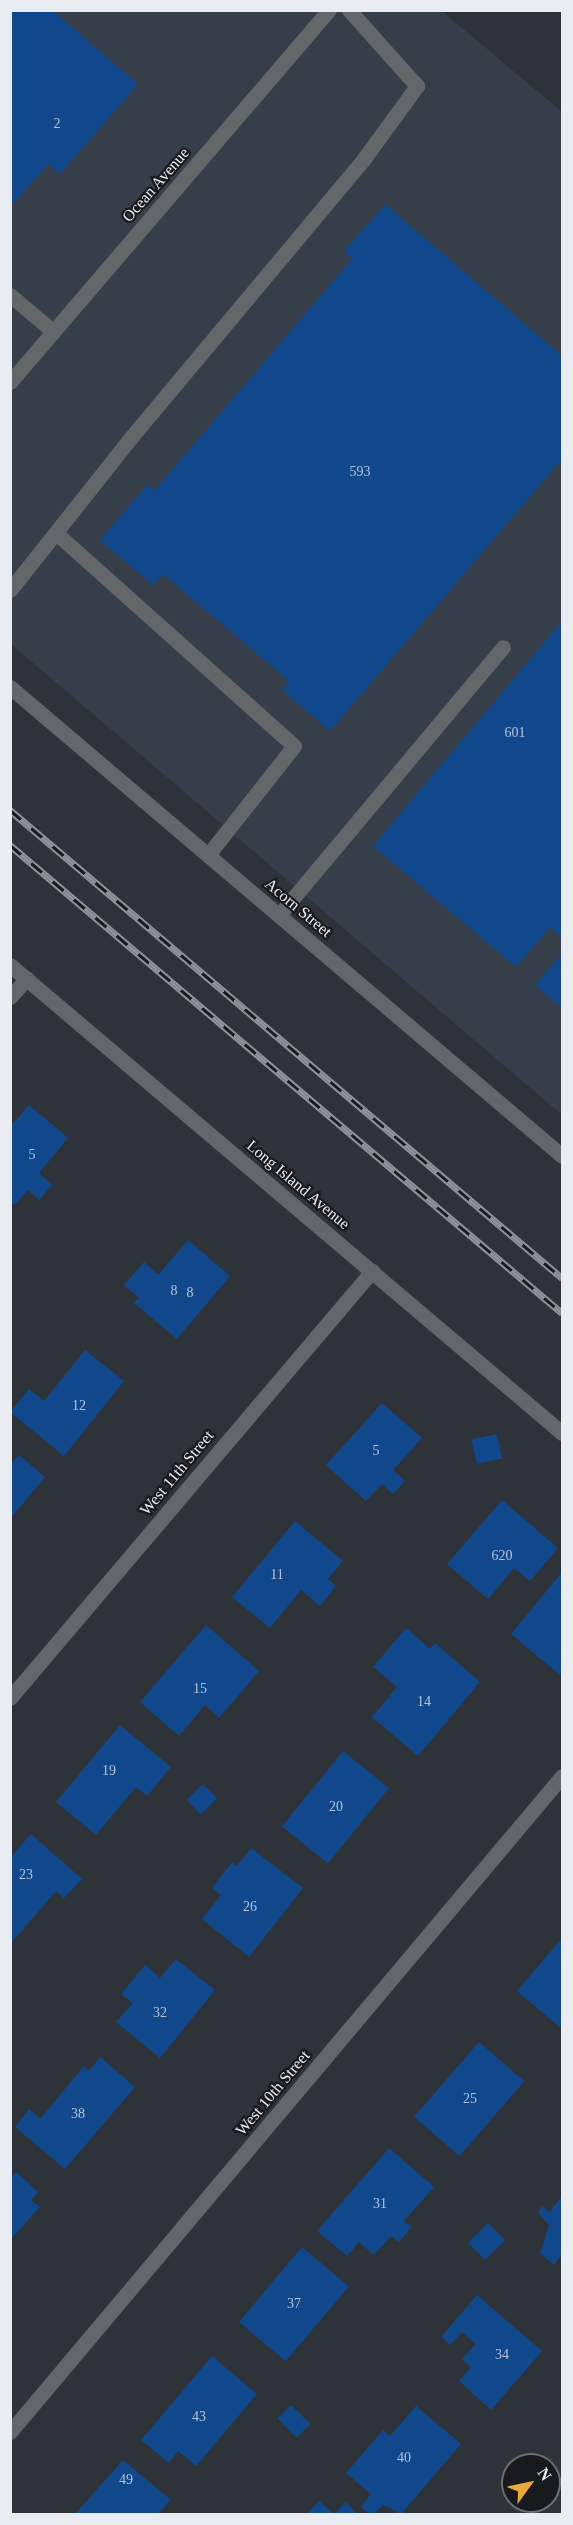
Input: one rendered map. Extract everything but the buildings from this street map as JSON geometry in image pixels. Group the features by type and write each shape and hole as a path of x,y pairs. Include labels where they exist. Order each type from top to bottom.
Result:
{"street":[{"name":"Ocean Avenue","path":"10,382 329,10"},
{"path":"10,590 128,441 363,160 417,86 349,10"},
{"path":"10,295 54,332"},
{"path":"56,533 294,746 208,855"},
{"path":"279,915 503,647"},
{"name":"Acorn Street","path":"10,687 562,1156"},
{"name":"Long Island Avenue","path":"10,964 562,1434"},
{"path":"10,997 27,978"},
{"name":"West 11th Street","path":"10,1698 372,1271"},
{"name":"West 10th Street","path":"10,2432 562,1776"}],"shaded area":[{"path":"11,11 442,11 562,112 562,1115 11,644"}],"railway":[{"path":"10,810 562,1278"},
{"path":"10,845 562,1313"}]}
